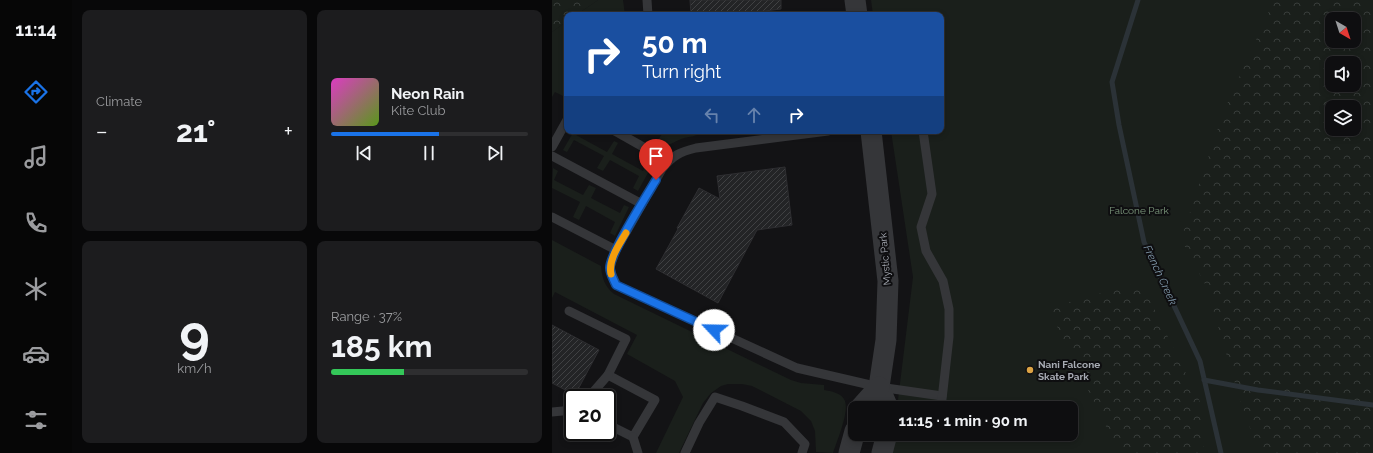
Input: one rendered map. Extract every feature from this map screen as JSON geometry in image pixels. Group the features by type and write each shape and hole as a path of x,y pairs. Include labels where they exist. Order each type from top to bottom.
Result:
{"street":[{"path":"855,0 857,12"},
{"name":"Mystic Park","path":"871,134 888,281 886,340 879,387"},
{"path":"866,401 879,387 885,401"},
{"path":"849,453 852,441"},
{"path":"882,453 885,441"}],"lane":[{"path":"647,0 648,12"},
{"path":"552,147 564,125"},
{"path":"620,134 668,161"},
{"path":"805,134 696,148 678,153 668,161 616,250 610,267 616,285 797,368 879,387 942,396"},
{"path":"922,134 932,194 921,227 926,251 943,281 949,309 949,337 942,401"},
{"path":"552,156 642,204"},
{"path":"552,217 616,250"},
{"path":"569,311 626,339 608,375 596,389"},
{"path":"608,375 655,400 633,437"},
{"path":"685,453 699,423 715,398 742,406 784,422 805,444 802,453"},
{"path":"552,412 564,411"},
{"path":"616,428 633,437 638,453"}],"green space":[{"path":"552,0 598,0 580,12 564,12 564,23 552,32"},
{"path":"598,0 623,0 625,12 580,12"},
{"name":"Falcone Park","path":"871,0 1373,0 1373,453 891,453 893,441 1078,441 1078,401 898,401 913,277 891,134 944,134 944,12 873,12"},
{"path":"1274,0 1373,0 1373,421 1369,453 1259,453 1240,400 1206,286 1181,239 1223,113"},
{"path":"564,23 564,96 555,92 552,97 552,32"},
{"path":"572,134 576,134 607,152 614,141 618,143 612,154 643,171 650,160 654,162 638,191 633,188 639,176 610,160 603,171 597,168 604,156 574,140 567,152 563,150"},
{"path":"662,134 697,134 669,144 657,142"},
{"path":"553,168 558,171 554,180 583,195 589,185 596,188 591,198 620,213 624,205 629,207 615,236 610,233 615,222 586,206 579,220 573,217 580,202 552,188"},
{"path":"552,240 601,266 604,281 614,294 791,380 801,383 824,385 824,390 836,393 844,398 846,406 842,427 833,453 816,452 815,431 811,421 801,411 752,386 728,384 721,386 711,393 703,403 679,453 656,453 683,397 675,381 627,354 637,335 555,292 552,298"},
{"path":"1141,282 1201,404 1204,453 1119,453 1048,308"}],"building":[{"path":"690,0 781,0 781,9 756,12 691,12"},
{"path":"785,167 792,225 757,230 718,303 656,269 699,188 720,199 717,176"},
{"path":"552,325 599,350 578,389 564,389 552,383"}],"waterway":[{"name":"French Creek","path":"1138,0 1112,82 1119,125 1144,242 1200,361 1221,453"},
{"path":"1204,380 1258,390 1373,405"}],"slow traffic":[{"path":"611,274 610,267 616,250 626,233"}],"place":[{"name":"Nani Falcone Skate Park","path":"1030,370"}],"route":[{"path":"656,180 616,250 610,267 612,276 616,285 714,330"}]}
